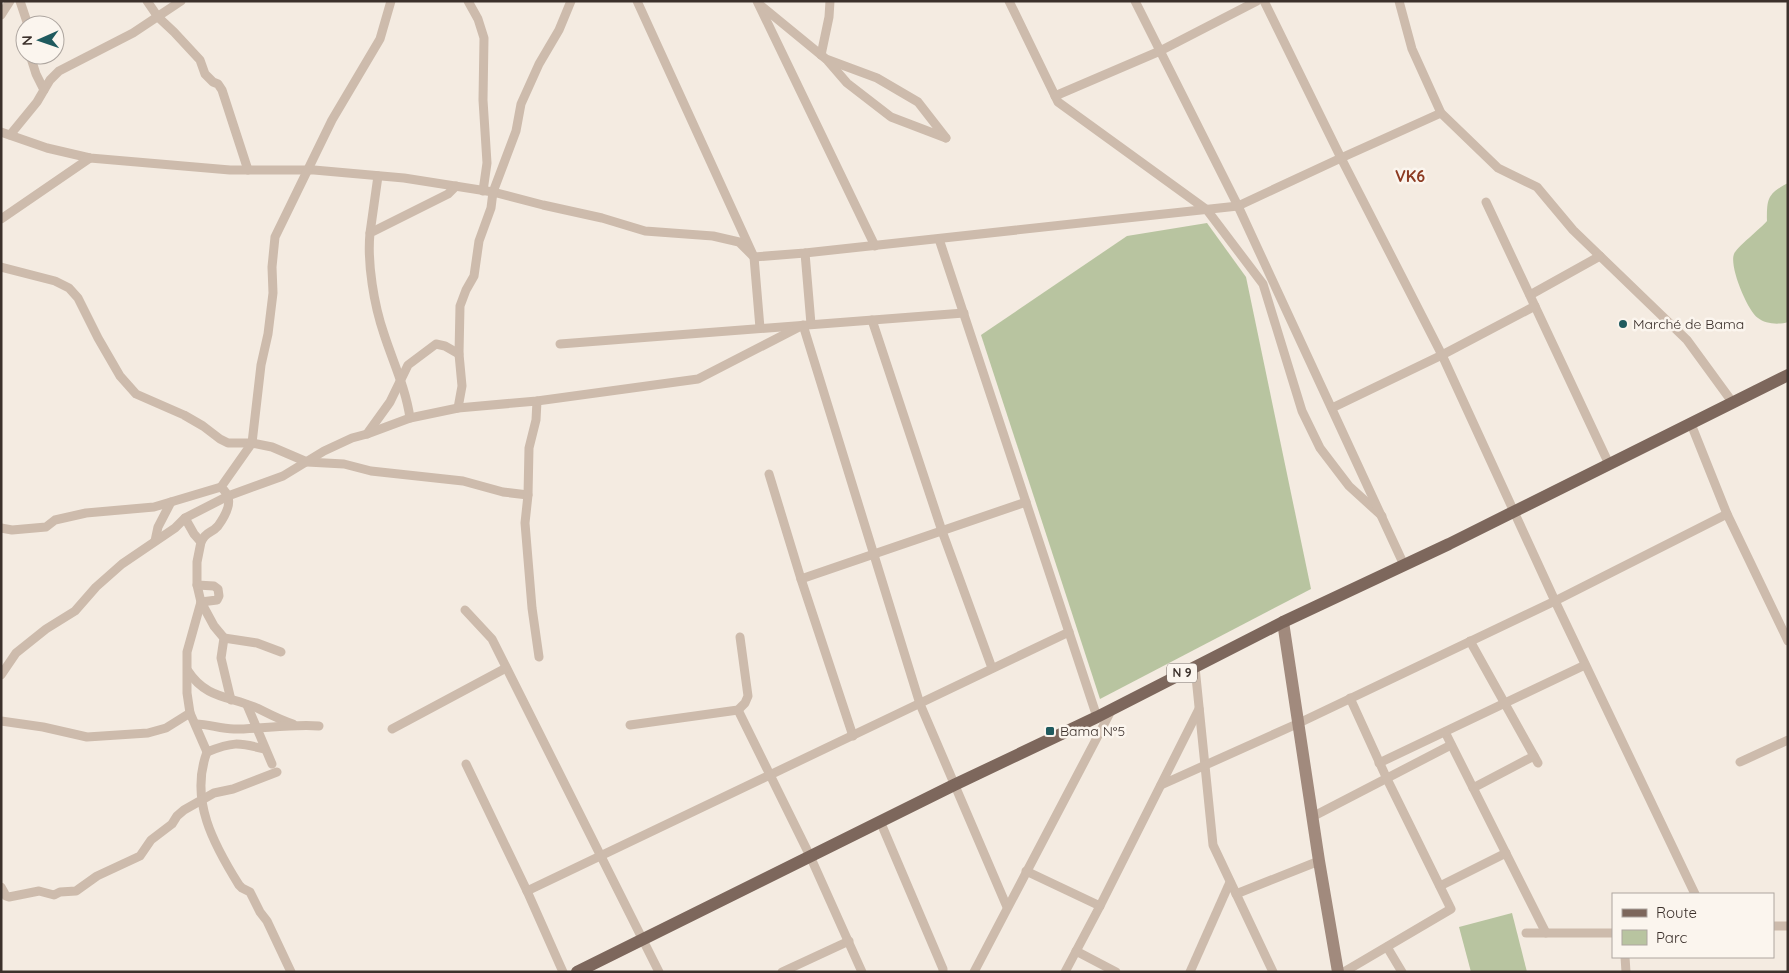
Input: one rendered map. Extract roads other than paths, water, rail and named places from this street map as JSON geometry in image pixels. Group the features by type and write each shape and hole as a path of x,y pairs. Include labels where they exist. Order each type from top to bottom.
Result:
{"main road":[{"name":"N 9","path":"577,972 642,938 1097,717 1284,622 1513,512 1788,375"}],"street":[{"path":"1,15 10,1"},
{"path":"20,1 25,15"},
{"path":"146,1 158,17 200,60 205,74 218,84 222,90 248,170"},
{"path":"181,1 104,49 66,67 50,80 37,102 6,134 47,148 90,158 248,170 307,170 404,178 493,192 602,218 645,231 713,236 739,242 754,257 874,246 1238,206 1441,113"},
{"path":"1,528 12,530 46,527 55,520 86,513 154,507 221,487 252,443 260,365 268,334 273,293 274,237 349,89 380,39 391,1"},
{"path":"468,1 478,19 484,38 483,100 487,163 483,191"},
{"path":"458,408 462,386 459,354 460,306 474,276 478,241 491,208 493,192 516,131 520,104 539,64 559,30 571,1"},
{"path":"637,1 754,257 760,328"},
{"path":"824,57 830,1"},
{"path":"1009,1 1058,102 1206,210 1263,284 1302,411 1320,448 1350,486 1382,516"},
{"path":"1135,1 1238,206 1404,565"},
{"path":"1055,96 1160,51 1257,1"},
{"path":"1264,1 1341,158 1442,354 1513,512 1695,893"},
{"path":"1399,1 1412,49 1441,113 1498,168 1537,187 1573,230 1687,340 1733,403"},
{"path":"757,2 824,57 848,84 891,117 946,138 918,102 877,78 824,57"},
{"path":"757,2 874,246"},
{"path":"33,65 44,90"},
{"path":"1,219 90,158"},
{"path":"378,176 368,250 383,332 408,401 410,418"},
{"path":"370,233 448,194 456,186"},
{"path":"1486,202 1608,464"},
{"path":"939,239 1097,717"},
{"path":"805,253 807,325 920,704 1007,907"},
{"path":"1530,295 1600,256"},
{"path":"1,267 54,281 69,288 78,298 120,376 136,394 184,415 228,443 252,443 272,447 308,462 344,464 371,471 462,481 503,492 528,495"},
{"path":"1332,408 1535,306"},
{"path":"560,344 964,313"},
{"path":"872,320 942,531 992,668"},
{"path":"1,675 16,653 46,629 75,610 96,587 122,564 175,528 185,518 228,496 283,476 324,451 352,438 410,418 458,408 537,401 698,379 807,325"},
{"path":"367,434 390,402 408,365 436,344 445,346 459,354"},
{"path":"537,401 536,420 529,448 528,495 525,523 527,565 539,657"},
{"path":"1691,424 1727,514 1788,641"},
{"path":"769,474 801,579 854,736"},
{"path":"221,487 228,496 228,506 217,528 204,535 197,562 197,585 201,602 214,626 224,638 257,644 282,652"},
{"path":"155,541 158,527 171,502"},
{"path":"801,579 1026,502"},
{"path":"1161,785 1204,764 1299,723 1555,601 1727,514"},
{"path":"185,518 201,542"},
{"path":"197,585 214,586 218,589 219,596 217,600 201,602"},
{"path":"201,602 188,646 186,693 190,713 207,752 202,773 201,801 206,824 239,885 250,892 267,921 292,972"},
{"path":"465,610 492,639 659,972"},
{"path":"1284,622 1318,861 1338,972"},
{"path":"527,891 1069,632"},
{"path":"630,725 738,710 745,703 748,696 740,637"},
{"path":"224,638 222,658 231,700"},
{"path":"1470,641 1536,759 1473,788"},
{"path":"1380,763 1585,665"},
{"path":"1194,667 1213,845 1273,972"},
{"path":"392,729 506,668"},
{"path":"188,671 204,690 295,725"},
{"path":"1344,972 1451,909 1387,779 1350,698"},
{"path":"1,887 6,896 9,897 39,891 54,895 60,892 76,892 97,876 140,856 151,840 172,824 184,810 214,793 233,789 274,768 264,749 247,705"},
{"path":"1065,972 1199,708"},
{"path":"974,972 1112,709"},
{"path":"738,710 810,856 862,972"},
{"path":"1,721 43,727 87,738 148,733 166,728 190,713"},
{"path":"196,724 205,724 219,728 319,726"},
{"path":"1445,732 1546,933"},
{"path":"1740,762 1788,740"},
{"path":"207,752 234,743 244,743 264,749"},
{"path":"1312,817 1451,745"},
{"path":"466,764 527,891 563,972"},
{"path":"880,821 943,972"},
{"path":"1440,886 1506,853"},
{"path":"1236,894 1318,861"},
{"path":"1026,871 1100,906"},
{"path":"1190,972 1230,882"},
{"path":"1774,926 1788,926"},
{"path":"1526,933 1612,933"},
{"path":"782,972 849,941"},
{"path":"1387,947 1402,972"},
{"path":"1076,951 1116,972"},
{"path":"1626,958 1626,972"}],"place":[{"name":"Marché de Bama","path":"1623,324"},
{"name":"Bama N°5","path":"1050,731"}],"district":[{"name":"VK6","path":"1410,176"}]}
